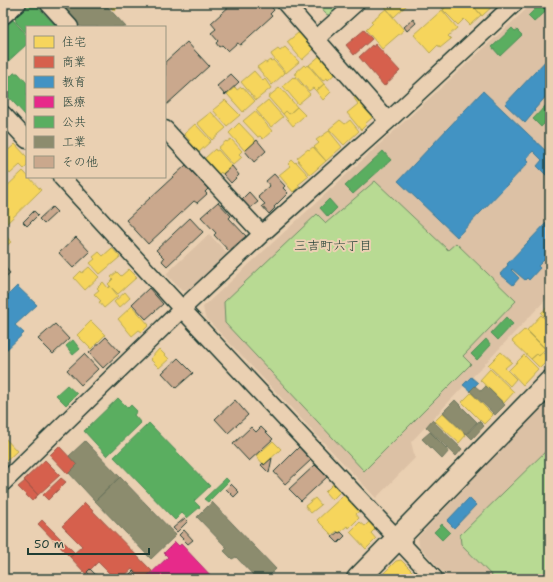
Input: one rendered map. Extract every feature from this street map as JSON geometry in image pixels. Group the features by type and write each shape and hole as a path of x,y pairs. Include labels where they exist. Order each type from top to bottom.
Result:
{"street":[{"path":"3,16 18,3"},
{"path":"48,3 69,26"},
{"path":"285,3 388,121"},
{"path":"316,38 356,3"},
{"path":"3,483 182,309 262,234 388,121 515,3"},
{"path":"3,114 26,139"},
{"path":"166,130 262,234"},
{"path":"62,178 182,309 435,579"},
{"path":"358,579 550,382"}],"shaded area":[{"path":"533,3 550,3 550,295 411,442 415,458 376,498 205,317 203,307"},
{"path":"209,234 229,255 189,290 182,291 166,274"},
{"path":"550,398 550,579 449,579 419,546 418,537"}],"green space":[{"path":"316,3 351,3 335,18 326,14"},
{"path":"375,181 448,250 456,243 516,301 463,356 471,364 364,471 225,323 224,302 317,214 326,223"},
{"path":"550,447 550,579 495,579 461,544 460,535"}],"building: 住宅":[{"path":"108,3 123,3 114,11"},
{"path":"382,3 409,3 394,17"},
{"path":"437,3 450,3 443,9"},
{"path":"450,3 471,3 481,15 470,25 464,19 458,25 443,10"},
{"path":"471,3 496,3 482,16"},
{"path":"386,9 404,30 382,49 366,30 373,23 371,21"},
{"path":"442,10 457,28 448,36 451,39 440,48 438,45 430,53 414,35"},
{"path":"300,33 307,41 309,39 315,48 302,60 287,42"},
{"path":"285,47 299,62 286,73 271,54 278,49 280,51"},
{"path":"322,54 337,72 328,80 327,78 323,81 309,65"},
{"path":"270,60 273,60 285,73 272,85 257,67"},
{"path":"304,65 306,67 308,65 324,84 316,91 313,88 309,91 295,75 297,74 295,73"},
{"path":"254,71 263,81 265,79 271,88 256,100 241,82"},
{"path":"295,77 310,94 298,104 283,86"},
{"path":"324,84 331,92 323,100 316,91"},
{"path":"235,87 237,90 243,87 255,101 243,112 227,94"},
{"path":"281,88 297,107 289,114 286,111 283,114 268,97"},
{"path":"357,95 374,116 361,130 347,113 358,104 354,98"},
{"path":"225,100 240,115 227,126 213,110"},
{"path":"268,100 283,117 271,127 256,110"},
{"path":"297,107 305,115 293,126 283,114 286,111 289,114"},
{"path":"255,111 272,131 263,139 260,136 258,137 243,121"},
{"path":"211,112 226,128 212,140 197,123"},
{"path":"340,120 345,124 350,120 359,131 344,145 329,129"},
{"path":"239,123 256,141 245,151 229,133"},
{"path":"195,124 211,141 198,153 184,134"},
{"path":"329,131 342,147 326,161 314,147 319,143 316,140"},
{"path":"231,139 242,151 239,154 242,157 233,165 218,148 226,141 227,142"},
{"path":"15,144 26,156 26,167 24,169 20,165 10,174 3,166 8,161 3,155"},
{"path":"313,147 326,161 310,175 297,158"},
{"path":"215,149 216,151 218,150 232,166 222,174 221,172 218,175 204,159"},
{"path":"292,160 295,163 296,162 309,176 298,185 300,186 293,192 279,175 290,166 288,164"},
{"path":"23,171 26,174 26,178 30,178 41,190 3,227 3,190"},
{"path":"7,237 11,242 3,249 3,240"},
{"path":"112,248 120,257 100,274 90,263 95,259 93,257 99,252 103,256"},
{"path":"89,267 99,277 85,290 74,278 81,271 82,273"},
{"path":"129,269 137,277 118,294 108,284 113,279 111,277 117,272 121,276"},
{"path":"103,282 108,288 110,286 118,296 104,308 99,302 101,301 94,294 99,290 97,288"},
{"path":"125,292 130,298 119,308 114,302"},
{"path":"550,305 550,323 541,313"},
{"path":"132,306 149,325 142,332 139,330 132,336 118,319"},
{"path":"541,315 550,324 550,341 544,347 527,330"},
{"path":"91,321 105,335 91,349 77,335"},
{"path":"524,330 526,330 545,349 539,356 537,354 531,359 512,341"},
{"path":"550,341 550,352 545,347"},
{"path":"159,349 169,359 159,368 150,359"},
{"path":"501,352 512,362 505,368 516,379 510,386 488,365"},
{"path":"542,352 549,359 540,368 531,359 537,354 539,356"},
{"path":"524,355 538,369 523,385 509,370"},
{"path":"490,369 514,392 504,403 480,380"},
{"path":"471,393 493,415 484,424 462,402"},
{"path":"443,413 466,435 459,443 435,421"},
{"path":"3,436 17,451 3,464"},
{"path":"273,441 281,449 264,465 256,456"},
{"path":"333,484 340,492 332,500 325,492"},
{"path":"344,495 359,511 356,514 359,518 349,528 347,526 339,533 337,531 332,535 317,520"},
{"path":"315,498 321,505 311,513 305,506"},
{"path":"360,522 365,526 369,522 375,529 371,533 376,539 366,549 350,532"},
{"path":"401,560 420,579 385,579 382,575 396,561"}],"building: 商業":[{"path":"364,30 372,39 354,55 346,45"},
{"path":"375,44 400,71 384,86 359,57"},
{"path":"59,446 77,465 68,474 50,455"},
{"path":"45,460 60,475 38,495 24,480"},
{"path":"61,478 66,482 48,500 43,495"},
{"path":"25,481 38,495 32,501 18,487"},
{"path":"85,503 152,571 144,579 141,579 132,569 121,579 115,579 98,562 86,574 70,557 82,546 62,526"},
{"path":"42,520 75,553 70,557 38,524"}],"building: 教育":[{"path":"550,56 550,92 525,123 505,104"},
{"path":"483,91 549,154 550,152 550,179 537,166 542,160 533,151 526,159 529,162 457,237 398,181"},
{"path":"550,219 550,254 538,266 540,268 529,280 527,278 525,280 512,269 511,270 519,278 513,285 500,274 508,265 507,264"},
{"path":"17,286 37,305 15,325 24,333 3,353 3,300"},
{"path":"471,377 478,383 470,391 463,385"},
{"path":"469,498 476,505 454,528 447,521"}],"building: 医療":[{"path":"175,542 179,546 181,544 214,579 145,579 168,557 164,553"}],"building: 公共":[{"path":"34,3 56,26 26,26 26,33 16,22 15,17"},
{"path":"541,3 550,3 550,8 534,22 528,16"},
{"path":"13,20 26,35 26,45 3,66 3,29"},
{"path":"512,28 515,31 517,30 522,35 500,56 492,47"},
{"path":"14,73 18,73 26,82 26,116 3,91 3,80 9,75 11,76"},
{"path":"550,101 550,118 541,127 533,119"},
{"path":"383,151 391,160 353,194 345,186"},
{"path":"329,199 337,208 328,217 320,208"},
{"path":"506,317 513,324 498,340 491,333"},
{"path":"486,339 491,345 477,360 471,354"},
{"path":"73,340 80,349 73,355 66,346"},
{"path":"67,385 77,394 66,405 56,395"},
{"path":"118,398 128,408 131,405 137,411 134,415 141,423 107,456 84,431"},
{"path":"149,423 210,486 194,501 200,507 187,518 182,513 175,520 114,457"},
{"path":"226,478 229,481 208,502 204,499"},
{"path":"442,524 450,532 442,540 434,532"}],"building: 工業":[{"path":"60,3 104,3 125,26 80,26"},
{"path":"475,386 481,391 486,386 505,405 495,415 470,391"},
{"path":"455,400 477,422 466,434 443,412"},
{"path":"432,420 462,449 456,456 426,427"},
{"path":"479,421 484,426 472,439 467,434"},
{"path":"430,432 449,451 442,459 422,439"},
{"path":"85,441 120,477 95,501 69,473 77,465 69,456"},
{"path":"120,477 176,535 151,559 95,501"},
{"path":"212,502 276,569 266,579 257,579 236,557 232,559 224,551 227,548 197,517"}],"building: その他":[{"path":"233,3 268,3 274,10 270,14 272,16 240,45 237,43 228,51 222,45 219,47 216,43 218,41 211,33 216,29 211,23"},
{"path":"413,19 416,23 407,31 404,27"},
{"path":"187,42 209,66 166,105 166,61"},
{"path":"231,74 239,82 225,95 217,86"},
{"path":"257,140 266,151 254,162 245,151"},
{"path":"186,165 208,189 205,192 207,194 197,203 194,201 148,244 126,220"},
{"path":"232,166 239,175 231,183 223,174"},
{"path":"274,174 285,186 283,188 288,193 269,214 262,206 265,204 258,197 270,186 266,181"},
{"path":"249,192 258,202 249,209 241,200"},
{"path":"218,202 231,216 229,218 246,236 229,251 214,235 216,233 201,217"},
{"path":"52,207 57,212 44,224 39,219"},
{"path":"34,211 38,215 27,226 23,222"},
{"path":"190,218 203,232 167,266 162,261 164,258 156,250"},
{"path":"76,237 90,252 73,268 59,253"},
{"path":"3,265 10,273 3,279"},
{"path":"149,288 163,304 146,319 132,304"},
{"path":"55,324 69,339 53,354 38,339"},
{"path":"106,337 120,352 103,368 89,353"},
{"path":"84,354 98,369 81,385 67,370"},
{"path":"178,358 193,373 176,388 162,373"},
{"path":"235,400 248,415 228,433 215,419"},
{"path":"251,427 256,432 261,427 273,439 249,461 233,444"},
{"path":"299,447 311,460 285,484 274,472"},
{"path":"272,458 269,473 261,465 263,463 264,465"},
{"path":"315,465 327,477 301,501 289,489"},
{"path":"231,484 239,492 234,497 226,489"},
{"path":"185,518 188,521 177,532 173,528"},
{"path":"184,530 193,540 188,544 179,535"},
{"path":"338,532 341,532 345,536 338,543 332,537"},
{"path":"90,569 100,579 93,579 87,572"},
{"path":"133,571 136,574 132,579 125,579"}],"district":[{"name":"三吉町六丁目","path":"333,245"}]}
